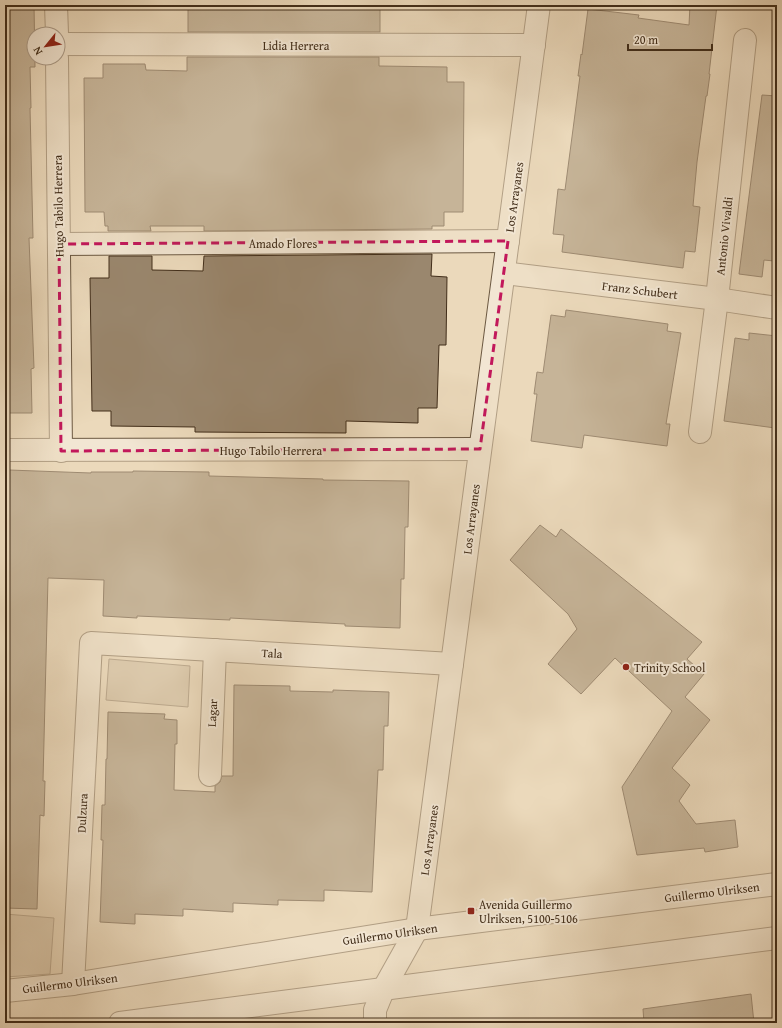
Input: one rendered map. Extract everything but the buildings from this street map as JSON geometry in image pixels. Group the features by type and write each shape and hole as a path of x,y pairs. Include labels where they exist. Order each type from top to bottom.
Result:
{"street":[{"path":"56,5 57,26"},
{"name":"Los Arrayanes","path":"375,1023 375,1010 384,988 416,929 539,5"},
{"name":"Antonio Vivaldi","path":"700,432 717,299 745,40"},
{"name":"Lidia Herrera","path":"66,44 534,45"},
{"name":"Hugo Tabilo Herrera","path":"57,66 61,451"},
{"name":"Amado Flores","path":"58,244 508,241"},
{"name":"Franz Schubert","path":"504,273 717,299 777,308"},
{"name":"Hugo Tabilo Herrera","path":"5,450 480,449"},
{"name":"Tala","path":"91,643 452,664"},
{"name":"Dulzura","path":"73,984 91,643"},
{"name":"Lagar","path":"210,775 215,650"},
{"name":"Guillermo Ulriksen","path":"5,991 73,984 416,929 777,884"},
{"path":"120,1023 777,938"}],"highlighted area":[{"path":"508,241 480,449 61,451 59,244"}],"shaded area":[{"path":"109,659 190,666 188,707 106,700"},
{"path":"5,914 54,918 50,974 5,977"}],"place":[{"name":"Trinity School","path":"626,667"},
{"name":"Avenida Guillermo Ulriksen, 5100-5106","path":"471,911"}]}
